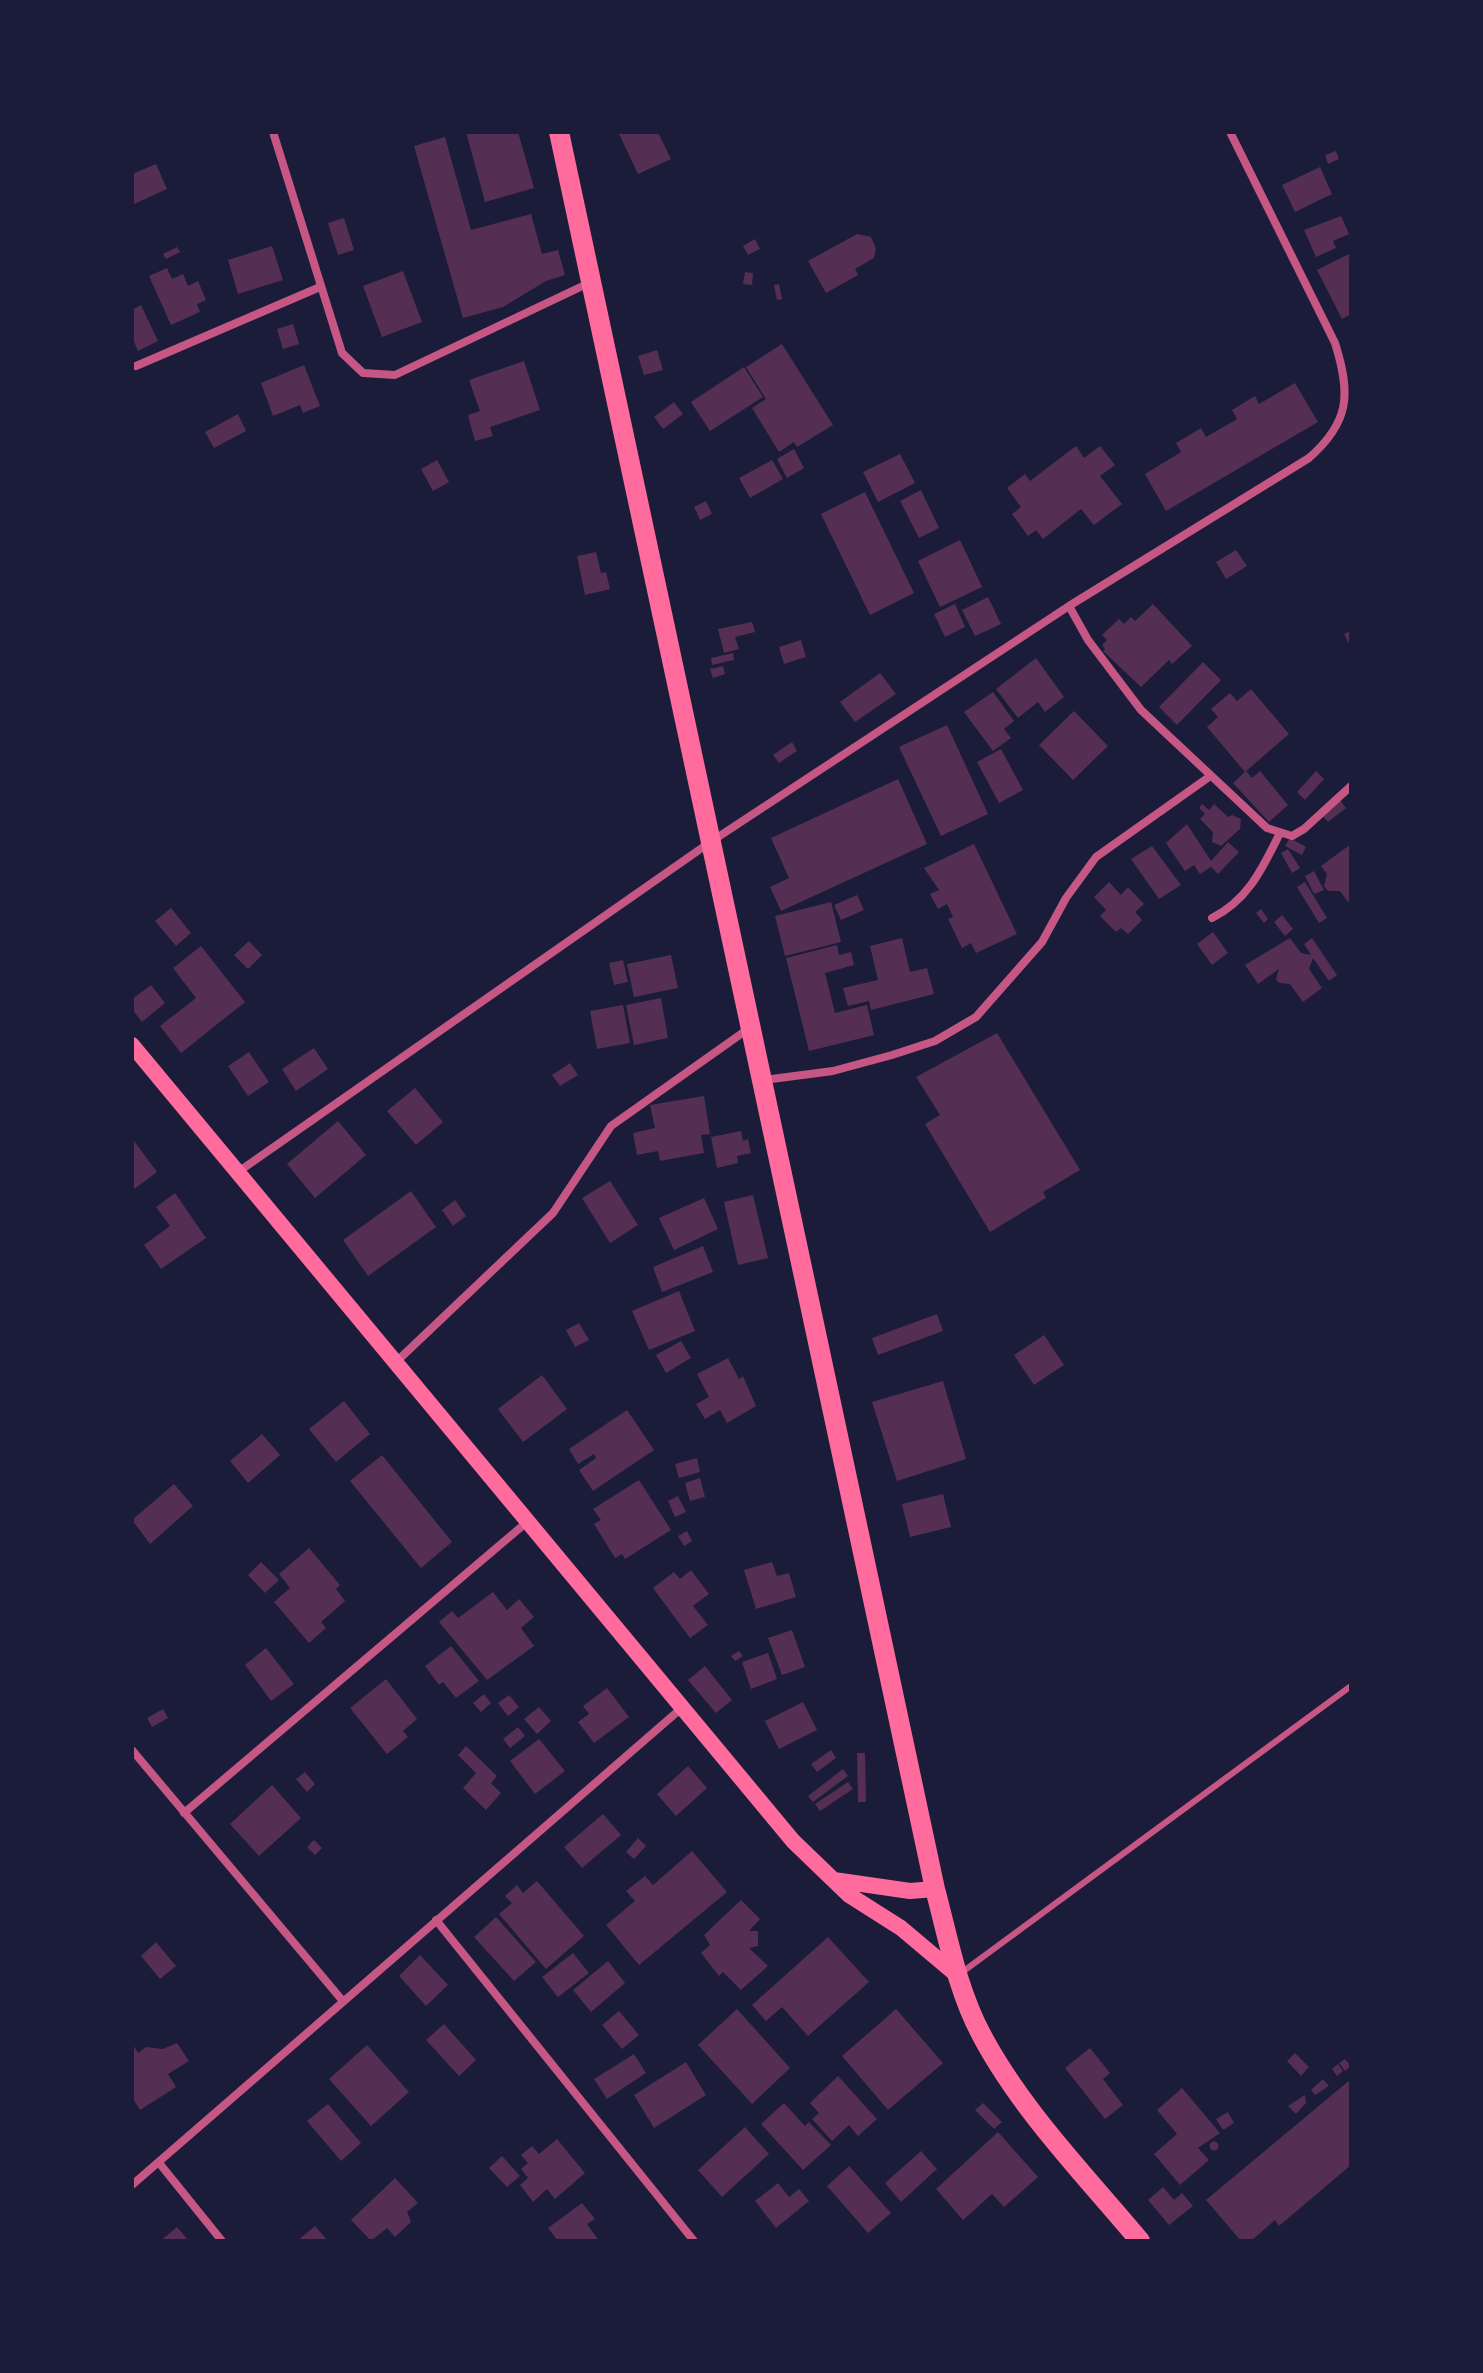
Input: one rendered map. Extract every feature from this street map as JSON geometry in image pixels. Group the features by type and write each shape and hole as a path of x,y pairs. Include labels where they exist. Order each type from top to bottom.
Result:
{"main road":[{"path":"559,132 935,1889 958,1976 980,2033 1019,2095 1140,2241"},
{"path":"132,1045 394,1364 685,1706 793,1841 834,1880 958,1976"},
{"path":"834,1880 910,1891 935,1889"}],"street":[{"path":"273,132 342,353 363,373 395,375 589,283"},
{"path":"237,1173 709,843 1069,606 1309,458 1331,438 1344,410 1346,378 1335,343 1230,132"},
{"path":"136,366 320,287"},
{"path":"1069,606 1088,640 1141,710 1187,749 1209,777 1267,828 1279,835 1292,836 1304,829 1351,786"},
{"path":"760,1080 833,1071 892,1055 935,1041 976,1017 1042,942 1066,898 1096,857 1209,777"},
{"path":"1212,918 1231,909 1249,891 1279,835"},
{"path":"394,1364 553,1213 611,1126 749,1028"},
{"path":"184,1813 528,1521"},
{"path":"132,2185 160,2164 342,2000 685,1706"},
{"path":"132,1750 342,2000"},
{"path":"436,1920 694,2241"},
{"path":"160,2164 222,2241"}],"lane":[{"path":"958,1976 1351,1686"}],"building":[{"path":"466,132 518,132 534,188 485,202"},
{"path":"618,132 658,132 671,159 638,174"},
{"path":"445,137 471,230 531,214 542,254 558,250 565,275 546,281 503,307 463,318 414,146"},
{"path":"1336,151 1339,159 1328,164 1325,155"},
{"path":"156,164 167,189 134,204 132,174"},
{"path":"1320,167 1332,194 1295,212 1282,185"},
{"path":"1341,216 1349,234 1333,241 1336,248 1316,257 1304,230"},
{"path":"344,218 354,250 338,255 328,223"},
{"path":"857,234 871,237 876,248 874,258 855,269 858,275 826,293 808,261"},
{"path":"755,239 760,249 748,255 743,246"},
{"path":"272,246 283,280 238,294 228,260"},
{"path":"177,247 180,252 166,259 163,254"},
{"path":"1351,253 1351,314 1342,319 1317,270"},
{"path":"167,268 172,279 183,274 188,286 198,281 206,300 197,304 200,312 171,325 149,276"},
{"path":"403,271 422,322 382,337 363,286"},
{"path":"745,272 753,273 752,285 743,284"},
{"path":"779,284 782,299 777,300 774,285"},
{"path":"141,305 158,341 138,351 132,337 132,310"},
{"path":"293,324 299,344 283,349 277,329"},
{"path":"782,344 833,425 797,447 794,442 779,452 752,408 766,399 746,367"},
{"path":"657,350 663,370 644,375 638,356"},
{"path":"524,361 540,410 490,427 493,436 475,441 468,415 480,411 469,380"},
{"path":"304,365 320,406 303,413 300,405 273,416 261,383"},
{"path":"744,367 763,397 710,431 691,402"},
{"path":"1295,383 1318,422 1166,511 1145,474 1181,452 1176,443 1201,428 1206,437 1237,419 1232,410 1255,396 1259,404"},
{"path":"674,402 683,414 663,429 654,417"},
{"path":"238,414 246,431 214,448 205,432"},
{"path":"1076,446 1084,458 1100,446 1115,465 1100,476 1122,504 1094,525 1081,509 1043,539 1036,530 1028,536 1012,514 1021,507 1007,488 1025,474 1030,481"},
{"path":"794,449 804,468 787,478 777,459"},
{"path":"900,454 915,483 878,502 863,472"},
{"path":"437,460 449,482 433,491 421,469"},
{"path":"772,460 783,479 750,498 739,478"},
{"path":"921,490 939,528 919,538 900,501"},
{"path":"865,492 914,593 870,615 821,514"},
{"path":"706,501 712,514 700,520 694,507"},
{"path":"960,540 982,587 940,607 918,561"},
{"path":"1236,550 1247,566 1226,579 1216,562"},
{"path":"596,552 601,573 606,572 610,589 585,595 577,556"},
{"path":"988,597 1001,624 975,636 962,610"},
{"path":"955,604 965,627 945,637 934,614"},
{"path":"1153,604 1192,646 1172,664 1169,660 1141,687 1103,651 1102,645 1107,640 1102,635 1119,619 1124,624 1131,617 1135,621"},
{"path":"752,622 755,632 735,637 739,649 724,653 718,629"},
{"path":"1351,631 1351,648 1344,634"},
{"path":"801,640 806,657 784,664 779,647"},
{"path":"733,653 734,660 712,665 711,658"},
{"path":"1036,658 1064,697 1045,712 1038,702 1018,718 996,689"},
{"path":"1203,662 1221,680 1177,725 1159,707"},
{"path":"723,666 725,674 713,678 710,669"},
{"path":"880,673 896,694 855,722 840,702"},
{"path":"1251,689 1289,734 1245,772 1207,727 1218,717 1211,709 1230,693 1237,701"},
{"path":"993,692 1014,721 1004,729 1011,738 993,751 964,712"},
{"path":"1074,711 1108,746 1073,780 1039,745"},
{"path":"947,725 988,814 941,836 899,747"},
{"path":"792,742 797,751 779,763 773,755"},
{"path":"1001,749 1023,790 999,803 977,762"},
{"path":"1246,771 1252,778 1260,771 1288,805 1269,822 1233,783"},
{"path":"1316,771 1324,779 1305,800 1297,792"},
{"path":"898,779 927,844 781,911 770,887 789,878 771,838"},
{"path":"1340,800 1346,808 1328,822 1322,815"},
{"path":"1202,804 1209,810 1214,804 1228,817 1232,815 1241,819 1240,829 1221,846 1212,842 1213,832 1200,819 1205,814 1199,808"},
{"path":"1187,824 1211,861 1228,842 1239,852 1218,874 1211,867 1200,874 1194,865 1185,871 1166,843"},
{"path":"1290,838 1306,847 1302,855 1285,846"},
{"path":"974,844 1017,934 976,953 971,943 962,948 948,919 953,917 947,904 938,909 930,894 939,890 924,868"},
{"path":"1351,844 1351,899 1348,902 1340,891 1328,891 1324,886 1327,874 1321,866"},
{"path":"1152,846 1181,885 1159,899 1131,859"},
{"path":"1288,849 1300,868 1292,873 1281,853"},
{"path":"1314,871 1324,890 1314,894 1305,876"},
{"path":"1109,882 1121,895 1128,887 1144,904 1135,912 1142,920 1128,934 1121,928 1116,932 1100,916 1106,910 1094,897"},
{"path":"1305,882 1327,918 1319,923 1297,887"},
{"path":"857,895 864,910 841,920 834,905"},
{"path":"831,902 841,942 785,956 775,916"},
{"path":"171,908 191,933 176,946 155,921"},
{"path":"1261,909 1268,919 1264,923 1256,913"},
{"path":"1282,915 1293,929 1285,936 1274,922"},
{"path":"1213,932 1228,953 1212,965 1197,944"},
{"path":"902,938 910,972 927,968 934,994 871,1010 869,1001 848,1006 843,988 878,980 870,946"},
{"path":"1290,938 1301,953 1311,955 1304,944 1312,938 1337,975 1329,981 1313,958 1309,969 1322,988 1303,1002 1290,984 1279,983 1276,979 1279,969 1258,984 1245,965"},
{"path":"249,941 262,955 248,969 234,955"},
{"path":"837,945 839,955 851,952 854,965 825,973 835,1013 867,1005 874,1035 809,1051 786,958"},
{"path":"201,946 245,1002 181,1053 160,1026 196,998 173,968"},
{"path":"671,955 678,988 634,997 627,964"},
{"path":"623,960 628,982 614,985 609,963"},
{"path":"151,985 165,1003 142,1022 132,1009 132,999"},
{"path":"661,998 668,1038 634,1045 626,1005"},
{"path":"623,1005 630,1043 597,1049 590,1011"},
{"path":"997,1033 1080,1170 1043,1192 1046,1198 990,1232 925,1124 940,1115 916,1077"},
{"path":"314,1048 328,1069 296,1091 282,1069"},
{"path":"249,1052 269,1082 248,1096 228,1066"},
{"path":"570,1063 578,1075 560,1086 552,1075"},
{"path":"415,1088 443,1122 416,1145 387,1111"},
{"path":"704,1096 710,1134 701,1135 704,1153 660,1161 658,1151 637,1155 633,1133 655,1128 650,1105"},
{"path":"338,1121 366,1155 315,1198 287,1164"},
{"path":"741,1131 743,1141 748,1139 751,1153 737,1156 738,1163 717,1168 711,1137"},
{"path":"134,1141 157,1172 134,1189 132,1143"},
{"path":"610,1181 638,1225 610,1243 582,1198"},
{"path":"411,1191 436,1227 368,1276 343,1240"},
{"path":"175,1193 206,1238 161,1269 144,1245 170,1226 156,1207"},
{"path":"753,1195 768,1258 738,1265 724,1202"},
{"path":"704,1198 718,1229 674,1250 659,1218"},
{"path":"455,1200 466,1216 453,1226 442,1210"},
{"path":"703,1246 713,1272 662,1292 653,1267"},
{"path":"679,1291 695,1331 649,1350 632,1311"},
{"path":"937,1314 943,1331 878,1355 872,1338"},
{"path":"579,1323 589,1340 575,1347 566,1330"},
{"path":"1044,1335 1064,1365 1034,1385 1014,1355"},
{"path":"681,1341 691,1358 666,1373 656,1355"},
{"path":"728,1358 739,1379 743,1376 756,1406 727,1423 720,1410 705,1419 696,1404 709,1397 697,1374"},
{"path":"542,1375 567,1409 523,1442 498,1409"},
{"path":"943,1381 966,1459 897,1481 872,1402"},
{"path":"344,1401 370,1434 336,1462 309,1429"},
{"path":"627,1410 654,1450 593,1491 579,1470 596,1458 594,1454 578,1464 569,1449"},
{"path":"262,1434 280,1455 248,1483 230,1461"},
{"path":"382,1455 452,1542 421,1568 350,1481"},
{"path":"697,1458 700,1472 679,1478 675,1464"},
{"path":"700,1478 705,1497 690,1501 685,1483"},
{"path":"639,1480 671,1530 625,1559 622,1554 615,1558 594,1524 601,1520 593,1509"},
{"path":"174,1484 193,1506 150,1544 132,1520"},
{"path":"943,1494 951,1527 910,1537 902,1504"},
{"path":"678,1496 686,1512 675,1517 668,1501"},
{"path":"687,1531 692,1541 684,1546 678,1536"},
{"path":"309,1548 340,1585 336,1589 345,1601 321,1622 326,1628 309,1643 274,1602 290,1588 279,1574"},
{"path":"261,1562 279,1580 265,1593 248,1575"},
{"path":"772,1562 777,1576 789,1573 796,1597 756,1609 744,1570"},
{"path":"691,1570 709,1594 693,1606 708,1625 690,1638 653,1588 674,1572 680,1579"},
{"path":"493,1592 507,1610 519,1599 534,1617 521,1628 534,1646 487,1680 439,1622 452,1611 458,1618"},
{"path":"792,1630 805,1667 782,1675 768,1638"},
{"path":"451,1646 479,1681 456,1698 443,1682 439,1685 425,1666"},
{"path":"266,1648 294,1684 271,1701 245,1665"},
{"path":"739,1651 743,1656 735,1661 731,1656"},
{"path":"768,1653 777,1679 751,1689 742,1662"},
{"path":"705,1666 732,1700 716,1713 688,1680"},
{"path":"386,1679 417,1719 403,1731 408,1737 387,1754 350,1708"},
{"path":"607,1688 629,1717 594,1743 578,1722 589,1714 583,1706"},
{"path":"484,1694 491,1703 481,1712 473,1703"},
{"path":"509,1695 519,1707 508,1716 498,1703"},
{"path":"803,1702 817,1730 779,1749 765,1721"},
{"path":"539,1707 551,1721 537,1734 524,1719"},
{"path":"163,1709 168,1718 152,1727 147,1718"},
{"path":"518,1727 525,1736 510,1748 503,1739"},
{"path":"539,1739 565,1771 535,1794 510,1761"},
{"path":"466,1746 497,1776 491,1783 501,1793 486,1810 463,1788 476,1773 458,1755"},
{"path":"831,1750 836,1758 817,1772 811,1764"},
{"path":"857,1753 865,1753 866,1802 858,1802"},
{"path":"688,1766 707,1788 676,1816 657,1794"},
{"path":"843,1769 848,1776 813,1802 808,1796"},
{"path":"305,1772 315,1784 307,1792 296,1779"},
{"path":"848,1782 853,1789 820,1811 815,1804"},
{"path":"272,1785 301,1818 259,1856 230,1824"},
{"path":"603,1814 621,1835 582,1868 564,1847"},
{"path":"638,1838 646,1846 634,1859 626,1852"},
{"path":"314,1840 322,1848 315,1855 307,1847"},
{"path":"692,1851 727,1892 639,1965 606,1925 635,1901 626,1891 645,1876 653,1885"},
{"path":"537,1881 584,1936 546,1969 499,1914 512,1903 505,1896 517,1885 523,1893"},
{"path":"741,1900 760,1919 749,1931 758,1931 758,1946 749,1948 768,1966 741,1990 723,1972 719,1976 701,1953 710,1945 704,1935"},
{"path":"496,1917 536,1962 514,1981 474,1937"},
{"path":"828,1937 869,1982 808,2036 782,2007 766,2021 752,2005"},
{"path":"156,1942 176,1966 160,1979 141,1956"},
{"path":"573,1953 589,1973 558,1997 542,1977"},
{"path":"420,1955 448,1985 426,2006 399,1976"},
{"path":"608,1961 625,1983 591,2012 573,1990"},
{"path":"737,2009 790,2068 752,2104 698,2045"},
{"path":"896,2009 943,2063 888,2110 842,2056"},
{"path":"619,2011 639,2035 622,2049 602,2025"},
{"path":"444,2024 476,2060 459,2076 426,2040"},
{"path":"132,2043 138,2053 146,2047 163,2049 177,2043 189,2061 168,2074 176,2087 140,2110 132,2097"},
{"path":"367,2045 409,2092 371,2126 329,2079"},
{"path":"1090,2048 1110,2073 1103,2079 1123,2105 1105,2119 1065,2068"},
{"path":"1295,2053 1309,2067 1301,2076 1287,2061"},
{"path":"634,2054 646,2073 607,2099 594,2079"},
{"path":"1345,2059 1351,2066 1345,2071 1339,2063"},
{"path":"686,2062 706,2095 654,2128 634,2095"},
{"path":"1338,2064 1343,2071 1337,2076 1332,2069"},
{"path":"838,2076 877,2119 858,2136 849,2125 832,2141 812,2119 819,2113 810,2103"},
{"path":"1323,2079 1329,2086 1315,2095 1311,2090"},
{"path":"1351,2079 1351,2165 1279,2226 1275,2220 1251,2241 1241,2241 1206,2200"},
{"path":"1182,2088 1220,2133 1198,2148 1209,2160 1180,2185 1154,2154 1177,2134 1157,2110"},
{"path":"1305,2095 1306,2103 1296,2114 1288,2106"},
{"path":"784,2103 805,2126 809,2122 831,2145 803,2170 761,2124"},
{"path":"983,2103 1002,2122 994,2129 975,2110"},
{"path":"328,2104 361,2143 341,2161 307,2121"},
{"path":"1228,2112 1234,2123 1223,2130 1216,2119"},
{"path":"745,2127 769,2154 722,2197 698,2170"},
{"path":"998,2132 1038,2177 1004,2207 992,2194 963,2220 936,2189"},
{"path":"557,2139 585,2173 555,2199 547,2189 533,2202 520,2185 528,2178 521,2169 528,2163 521,2155 532,2146 539,2154"},
{"path":"1214,2142 1218,2146 1214,2150 1210,2146"},
{"path":"921,2151 937,2169 901,2202 885,2183"},
{"path":"502,2156 520,2176 507,2187 489,2168"},
{"path":"849,2166 891,2213 868,2233 827,2186"},
{"path":"395,2178 418,2203 407,2212 411,2222 395,2237 387,2228 371,2241 351,2220"},
{"path":"778,2183 789,2197 799,2189 809,2201 776,2228 755,2201"},
{"path":"1163,2187 1174,2200 1182,2193 1193,2206 1169,2225 1148,2200"},
{"path":"582,2203 595,2219 587,2224 599,2241 558,2241 548,2228"},
{"path":"315,2226 328,2241 297,2241"},
{"path":"177,2227 189,2241 160,2241"}]}
